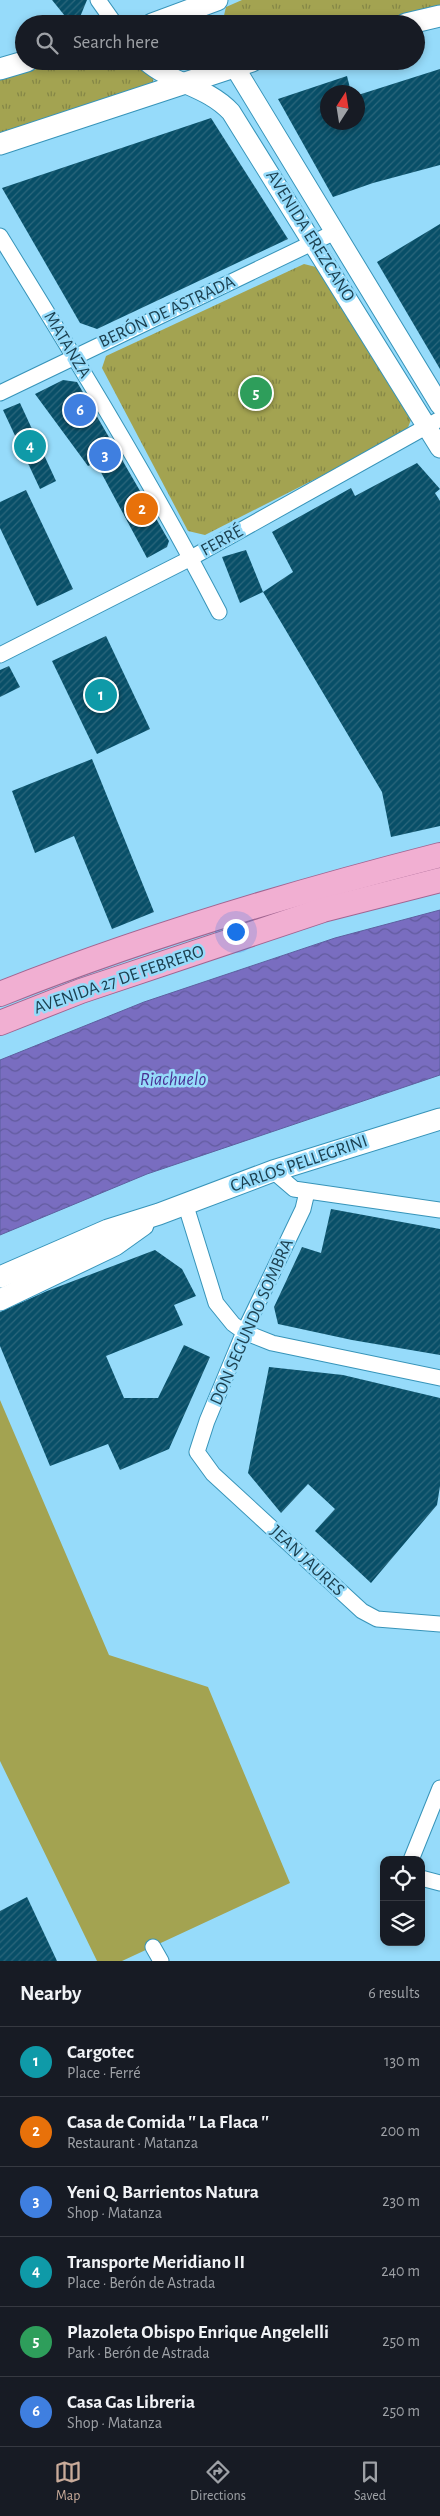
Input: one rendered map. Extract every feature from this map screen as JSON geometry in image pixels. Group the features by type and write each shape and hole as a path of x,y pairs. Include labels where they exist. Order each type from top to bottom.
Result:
{"main road":[{"path":"179,15 217,0"},
{"path":"425,20 440,16"},
{"path":"0,70 15,65"},
{"path":"0,144 219,70"},
{"name":"AVENIDA 27 DE FEBRERO","path":"0,994 62,969 204,922 339,881 440,855"},
{"name":"AVENIDA 27 DE FEBRERO","path":"0,1023 81,991 322,910 440,880"},
{"name":"CARLOS PELLEGRINI","path":"0,1277 108,1230 159,1214 273,1171 440,1119"},
{"name":"CARLOS PELLEGRINI","path":"0,1300 115,1245 159,1214"}],"street":[{"path":"98,0 109,15"},
{"name":"AVENIDA EREZCANO","path":"156,70 211,95 231,112 314,243 434,423 440,448"},
{"name":"AVENIDA EREZCANO","path":"243,70 335,232 440,406"},
{"name":"BERÓN DE ASTRADA","path":"0,393 335,232"},
{"name":"MATANZA","path":"0,236 74,356 191,558 219,612"},
{"name":"FERRÉ","path":"0,655 191,558 434,423"},
{"path":"273,1171 294,1189 440,1210"},
{"name":"DON SEGUNDO SOMBRA","path":"197,1452 207,1421 244,1332 303,1209 307,1192"},
{"path":"185,1203 216,1303 232,1324 244,1332 272,1343 440,1378"},
{"name":"JEAN JAURES","path":"197,1452 213,1474 362,1611 377,1619 440,1624"},
{"path":"412,1856 440,1788"},
{"path":"425,1879 440,1883"},
{"path":"153,1947 161,1961"}],"green space":[{"path":"242,0 440,0 440,7 409,15 224,15 226,7"},
{"path":"33,70 149,70 154,76 153,82 0,137 0,80"},
{"path":"304,264 320,268 412,417 406,433 205,535 188,531 102,368 106,356"},
{"path":"0,1400 109,1655 208,1687 290,1883 122,1961 97,1961 0,1761"}],"water":[{"name":"Riachuelo","path":"440,910 440,1075 147,1174 0,1235 0,1060 144,1002 335,938"}],"building":[{"path":"52,0 87,0 81,15 64,15"},
{"path":"440,69 440,165 373,183 333,197 278,99 320,85 320,130 365,130 365,93"},
{"path":"347,76 349,85 320,85"},
{"path":"211,118 288,239 97,329 80,323 2,188"},
{"path":"440,224 440,369 377,262"},
{"path":"63,380 77,382 169,541 167,547 147,558 96,463 88,466 35,394"},
{"path":"20,403 56,481 40,489 3,410"},
{"path":"417,463 440,489 435,493 440,501 440,826 391,837 382,792 263,592 293,572 272,532 351,488 355,496"},
{"path":"26,490 73,589 37,606 0,528 0,502"},
{"path":"246,550 263,592 240,603 222,557"},
{"path":"106,636 150,729 97,754 52,661"},
{"path":"9,666 20,687 0,697 0,670"},
{"path":"92,759 154,912 112,929 74,836 35,853 12,791"},
{"path":"331,1209 440,1229 440,1355 352,1340 278,1324 274,1307 302,1247 321,1253"},
{"path":"155,1250 182,1269 196,1296 174,1305 183,1325 106,1356 124,1398 158,1398 184,1345 210,1357 169,1449 120,1470 108,1444 50,1466 0,1346 0,1312 47,1291"},
{"path":"269,1367 343,1375 440,1398 440,1486 437,1505 371,1583 315,1531 335,1509 308,1484 281,1513 248,1473"},
{"path":"27,1897 57,1961 0,1961 0,1911"}],"place":[{"name":"Plazoleta Obispo Enrique Angelelli","path":"256,393"},
{"name":"Casa Gas Libreria","path":"80,410"},
{"name":"Transporte Meridiano II","path":"30,446"},
{"name":"Yeni Q. Barrientos Natura","path":"105,455"},
{"name":"Casa de Comida '' La Flaca ''","path":"142,509"},
{"name":"Cargotec","path":"101,695"}]}
